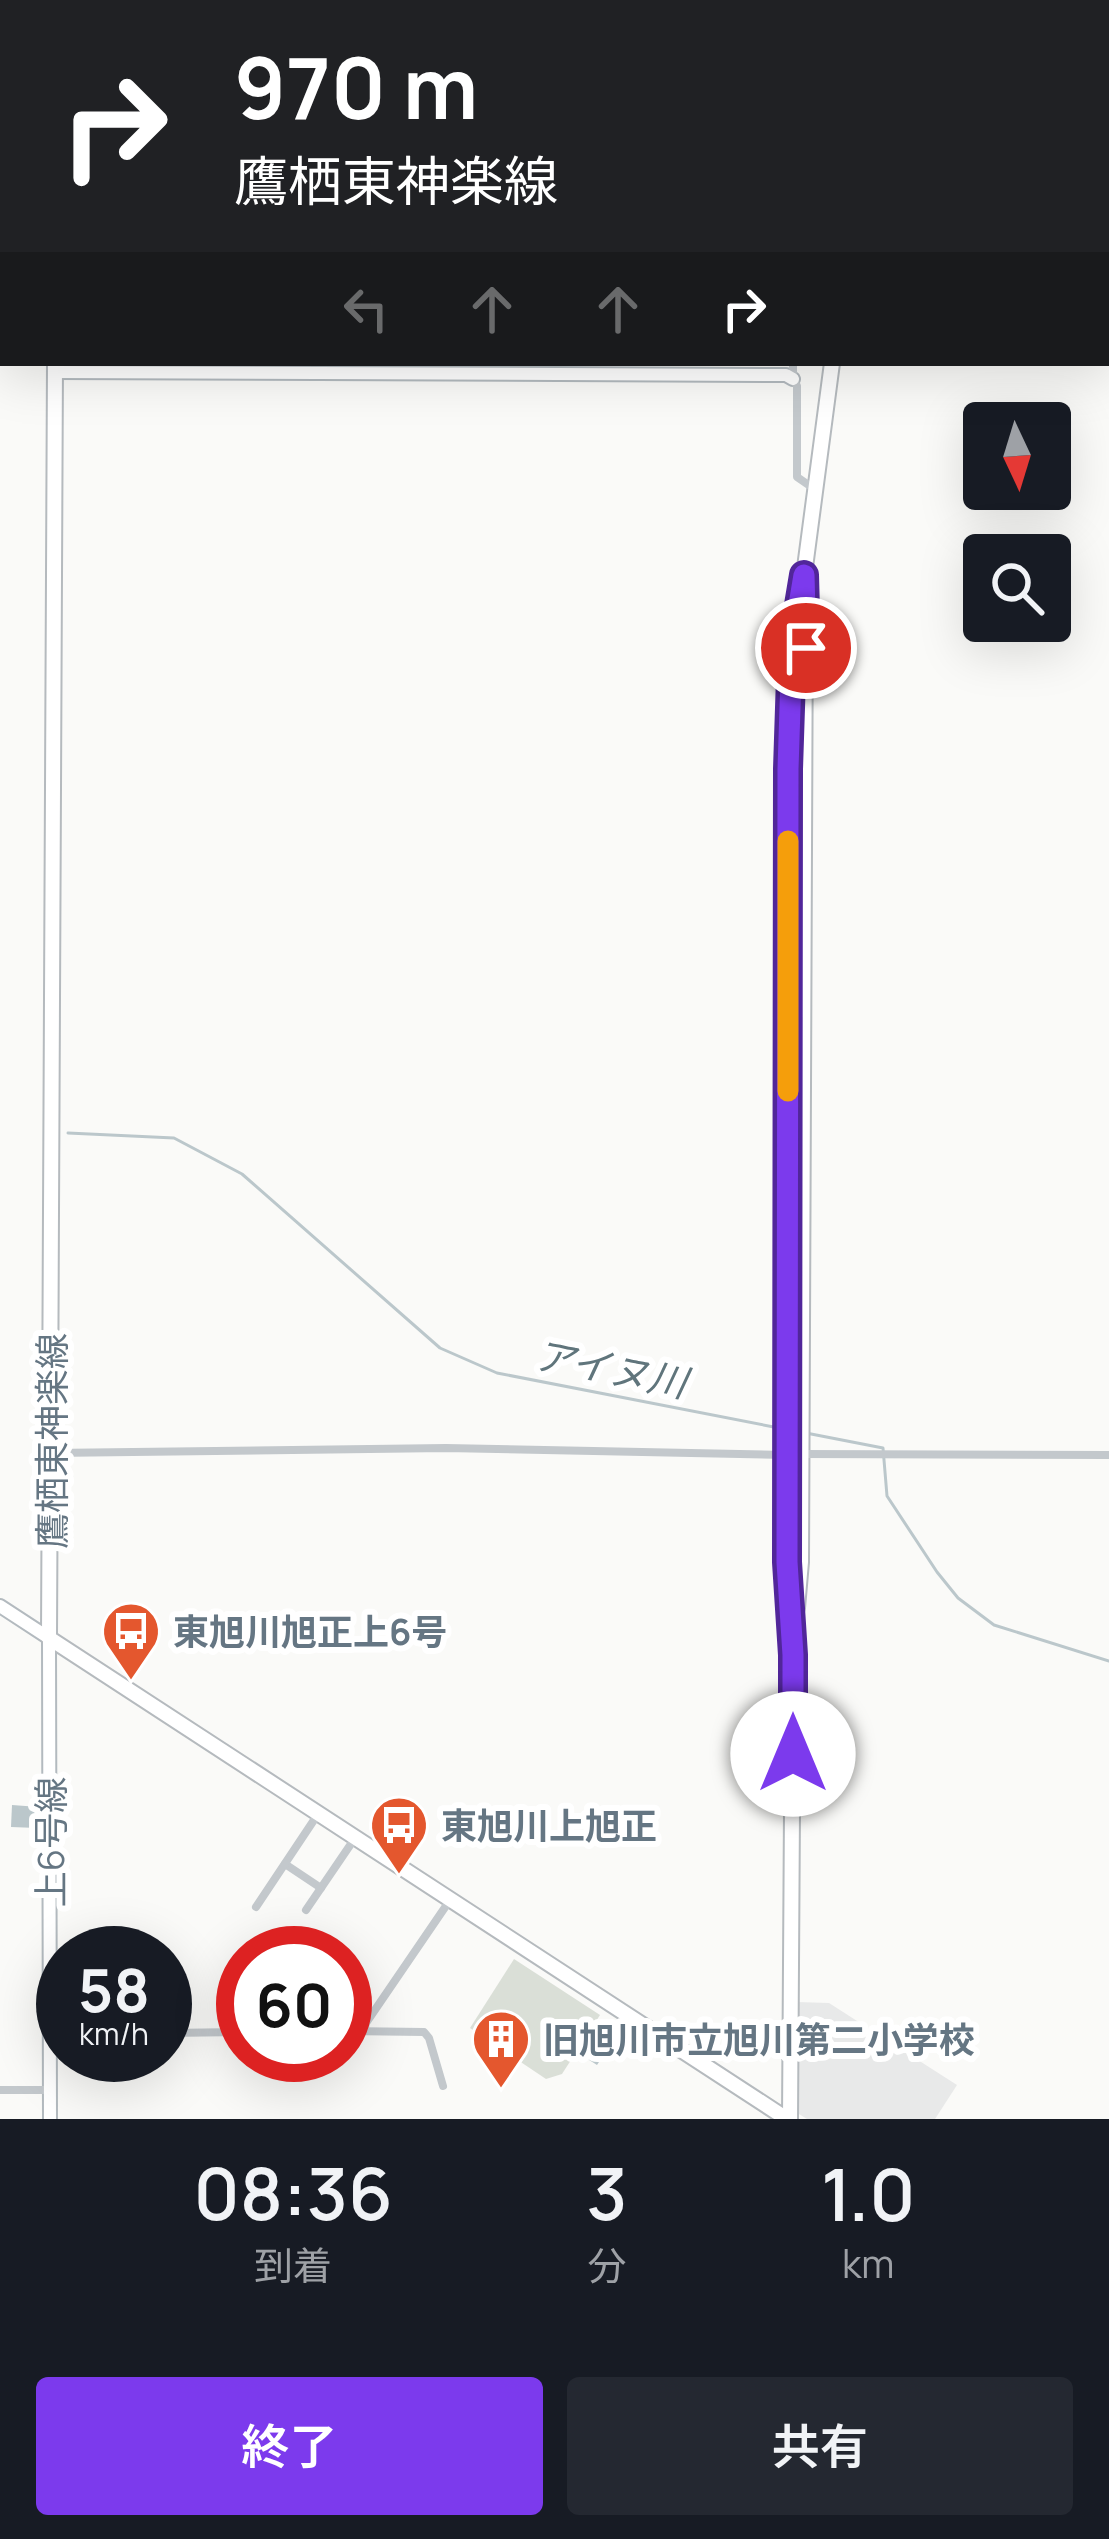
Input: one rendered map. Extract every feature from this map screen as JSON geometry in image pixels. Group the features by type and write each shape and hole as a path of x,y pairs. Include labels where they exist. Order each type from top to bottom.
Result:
{"main road":[{"path":"789,2119 793,1655 801,1562 794,1422 804,575 832,366"},
{"name":"鷹栖東神楽線","path":"49,1638 55,367"},
{"path":"49,1638 789,2119"}],"street":[{"path":"793,366 797,477 815,489"},
{"path":"55,367 793,379"},
{"path":"51,1453 794,1447 884,1456 1109,1455"},
{"path":"0,1606 49,1638"},
{"name":"上6号線","path":"49,1638 55,1926"},
{"path":"256,1907 319,1813"},
{"path":"306,1910 356,1837"},
{"path":"285,1864 321,1888"},
{"path":"372,2015 450,1898"},
{"path":"372,2031 424,2032 442,2086"},
{"name":"上6号線","path":"50,2119 51,2082"},
{"path":"0,2090 50,2090"}],"shaded area":[{"path":"12,1805 39,1807 37,1828 11,1827"},
{"path":"514,1959 600,2015 562,2074 546,2079 470,2028"},
{"path":"797,2002 829,2003 957,2085 935,2119 807,2119 799,2114"},
{"path":"604,2024 618,2033 597,2065 583,2056"}],"waterway":[{"name":"アイヌ川","path":"68,1133 174,1138 242,1174 440,1348 497,1373 779,1428"},
{"name":"アイヌ川","path":"806,1433 883,1448 887,1496 958,1598 994,1625 1109,1661"}],"slow traffic":[{"path":"788,841 788,1091"}],"place":[{"name":"東旭川旭正上6号","path":"131,1682"},
{"name":"東旭川上旭正","path":"399,1876"},
{"name":"旧旭川市立旭川第二小学校","path":"501,2090"}],"route":[{"path":"793,1754 787,1562 788,769 792,647 804,575 806,648"}]}
